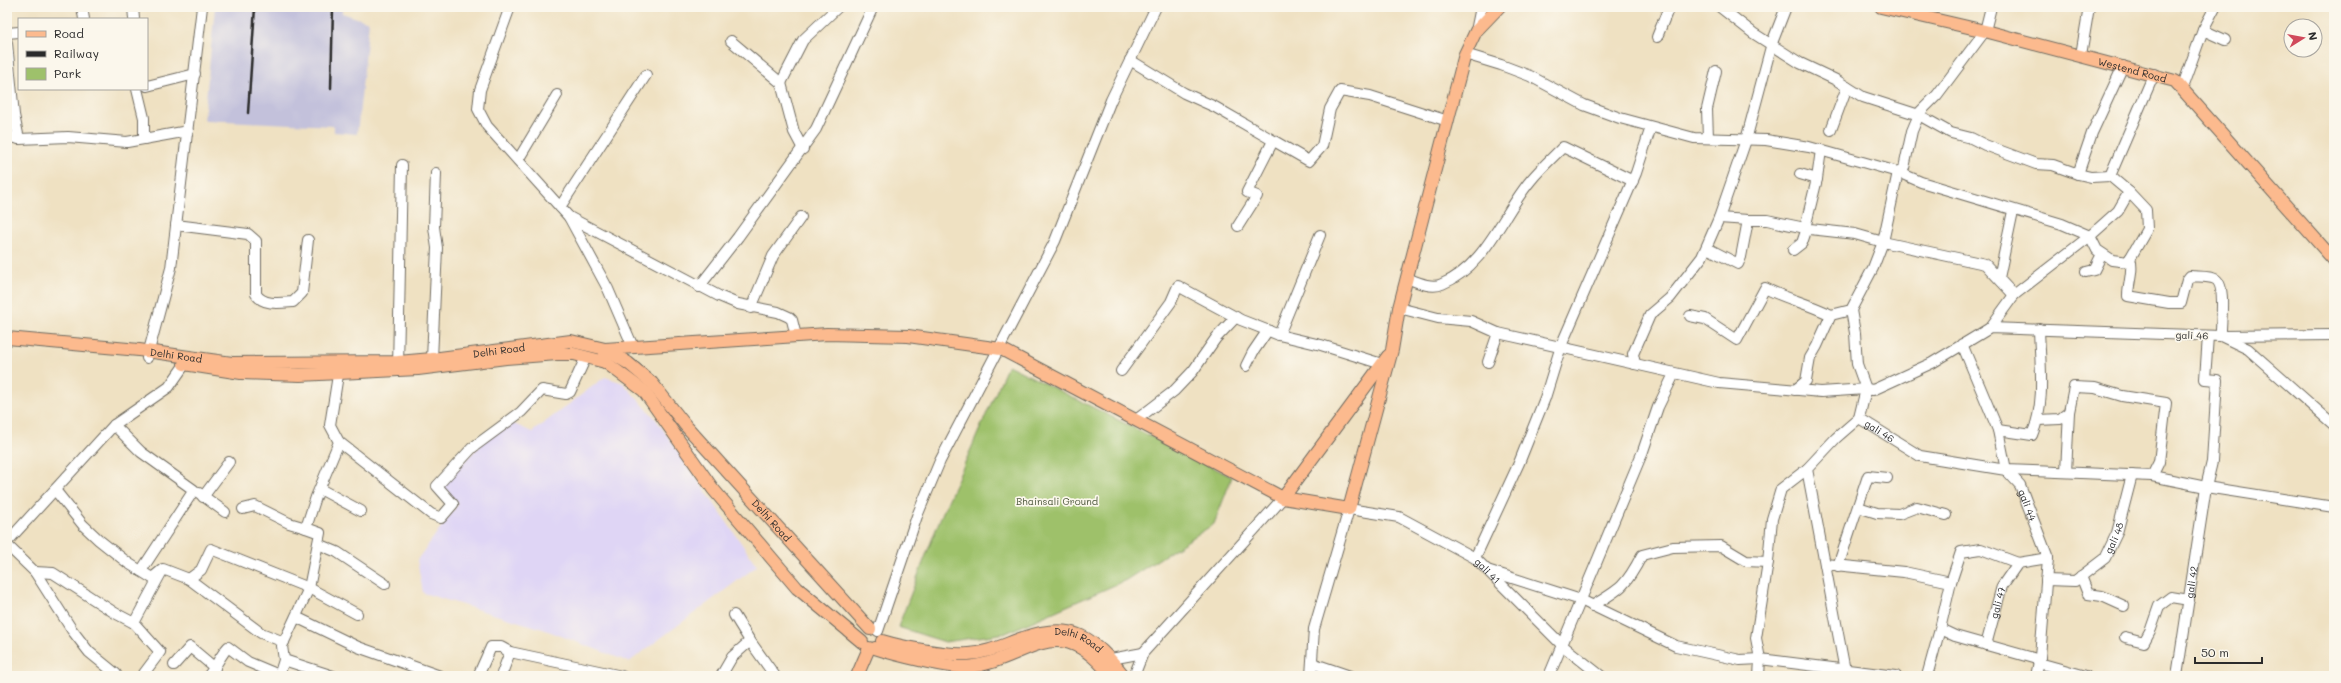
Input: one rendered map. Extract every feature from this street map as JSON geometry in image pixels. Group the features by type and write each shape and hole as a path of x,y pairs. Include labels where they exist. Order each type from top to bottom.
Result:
{"main road":[{"path":"605,362 605,349 827,334 908,336 1001,349 1283,498 1349,510 1392,350 1399,308 1465,54 1476,31 1499,7"},
{"name":"Westend Road","path":"1881,7 1985,31 2175,80 2334,260"},
{"name":"Delhi Road","path":"7,338 148,355 186,361 241,373 275,374 338,374 398,366 432,359 572,341 605,349 628,363 652,383 686,426 873,640"},
{"name":"Delhi Road","path":"7,345 50,346 148,355"},
{"path":"1283,498 1392,350"},
{"path":"398,366 557,354 574,354 605,362 644,391 713,489 797,588 873,640 889,653 963,667 988,662 1033,644 1056,640 1077,645 1107,663 1111,676"},
{"name":"Delhi Road","path":"186,361 398,366"},
{"path":"275,362 275,374"},
{"path":"857,676 873,640"},
{"name":"Delhi Road","path":"1107,663 1124,676"}],"street":[{"path":"133,7 134,18"},
{"path":"148,355 171,268 202,7"},
{"path":"510,7 480,90 478,109 487,126 568,216 608,289 633,347"},
{"path":"781,83 803,40 838,7"},
{"path":"699,287 803,149 816,129 873,7"},
{"path":"873,640 917,516 940,461 1001,349 1055,241 1111,100 1156,7"},
{"path":"1476,31 1481,7"},
{"path":"1657,37 1669,7"},
{"path":"1465,54 1530,76 1584,105 1651,127 1694,138 1766,140 1820,150 1898,172 1921,182 2062,224 2090,236 2096,250 2112,260 2128,262 2147,229 2146,210 2129,192 2110,176 2078,174 2053,164 2036,164 2007,154 1970,138 1951,133 1919,115 1863,97 1847,87 1800,63 1772,43 1753,33 1720,7"},
{"path":"1635,364 1634,354 1650,315 1670,298 1702,257 1719,218 1746,140 1772,43 1786,7"},
{"path":"1866,389 1857,364 1855,333 1851,310 1873,268 1883,242 1898,172 1904,168 1912,131 1919,115 1937,95 1985,31 1991,7"},
{"path":"2081,55 2089,7"},
{"path":"2182,88 2203,30 2215,7"},
{"path":"2203,30 2226,40"},
{"path":"7,33 18,32"},
{"path":"731,41 781,83 794,132 803,149"},
{"path":"7,43 14,115 19,139"},
{"path":"1130,60 1178,90 1215,107 1308,161 1322,146 1330,109 1340,91 1370,96 1448,121"},
{"path":"2078,174 2092,133 2123,66"},
{"path":"1708,138 1707,109 1716,71"},
{"path":"148,86 195,74"},
{"path":"2110,176 2154,74"},
{"path":"560,207 646,75"},
{"path":"1831,130 1847,87"},
{"path":"137,90 144,118 144,139"},
{"path":"518,160 557,95"},
{"path":"1475,558 1519,463 1545,398 1561,346 1633,181 1651,127"},
{"path":"7,136 19,139 68,137 127,142 188,131"},
{"path":"1238,226 1257,196 1247,192 1273,141"},
{"path":"1407,278 1425,284 1441,285 1462,272 1493,239 1530,181 1563,147 1633,181"},
{"path":"1793,250 1802,243 1817,179 1820,150"},
{"path":"398,366 402,164"},
{"path":"432,359 437,248 434,227 436,173"},
{"path":"1800,174 1817,179"},
{"path":"1399,308 1438,318 1472,320 1498,333 1561,346 1674,374 1719,383 1820,392 1866,389 1873,390 1932,363 1990,328 2014,295 2090,236 2118,211 2129,192"},
{"path":"1999,278 2013,210"},
{"path":"568,216 699,287 751,308 778,312 789,317 792,320 796,336"},
{"path":"751,308 773,256 801,217"},
{"path":"1719,218 1767,220 1806,228 1855,234 1883,242 1985,264 2014,295"},
{"path":"1706,248 1738,264 1741,257 1748,220"},
{"path":"176,225 248,234 254,238 256,241 256,294 263,300 278,304 293,302 302,293 308,240"},
{"path":"1279,335 1320,235"},
{"path":"2086,272 2094,270 2102,254"},
{"path":"2130,258 2133,269 2128,281 2128,296 2169,303 2182,303 2187,280 2190,276 2215,280 2221,285 2223,300 2220,324 2221,336 2248,349 2334,424"},
{"path":"1121,371 1171,302 1178,286 1236,317 1279,335 1321,345 1382,364"},
{"path":"1690,316 1705,319 1736,340 1765,288 1807,306 1818,308 1831,315 1851,310"},
{"path":"1796,390 1806,381 1810,358 1831,315"},
{"path":"1136,420 1174,391 1193,371 1216,338 1236,317"},
{"name":"gali 46","path":"1990,328 2208,336 2334,335"},
{"path":"1998,430 2032,435 2038,420 2040,401 2039,329"},
{"path":"1246,366 1253,352 1268,330"},
{"path":"1488,362 1498,333"},
{"name":"gali 42","path":"2177,676 2206,487 2212,462 2217,380 2205,379 2208,336"},
{"path":"1962,344 1998,430 2006,470"},
{"path":"338,374 330,425 339,442 431,514 441,518 453,504 437,486 472,448 521,412 542,390 566,394 570,392 586,357"},
{"path":"116,674 89,652 72,630 35,572 7,544 114,426 169,388 186,361"},
{"path":"1549,676 1564,646 1581,600 1643,451 1658,407 1674,374"},
{"path":"2066,472 2069,412 2074,388 2095,388 2122,396 2166,403 2159,462 2152,476"},
{"name":"gali 46","path":"1866,389 1859,418 1920,456 2006,470 2152,476 2206,487 2334,507"},
{"path":"2038,420 2060,419 2069,412"},
{"path":"1759,676 1760,659 1756,638 1768,562 1772,519 1781,489 1807,469 1859,418"},
{"path":"114,426 141,452 225,512"},
{"path":"306,528 339,442"},
{"path":"203,497 229,462"},
{"path":"1807,469 1845,674"},
{"name":"gali 44","path":"2006,470 2020,485 2048,558 2039,661 2036,676"},
{"name":"gali 48","path":"2046,580 2075,581 2105,558 2117,533 2132,475"},
{"path":"1838,566 1868,476 1887,478"},
{"path":"320,489 361,511"},
{"path":"55,490 83,525 99,540 141,571 152,578 163,569"},
{"path":"141,571 194,490"},
{"path":"1134,676 1144,653 1283,498"},
{"path":"174,666 190,647 211,672 218,658 228,647 248,662 279,676 284,660 282,646 310,588 320,534 289,523 255,506 243,509"},
{"path":"1858,507 1877,513 1899,514 1917,507 1946,515"},
{"path":"1311,676 1314,630 1349,510"},
{"name":"gali 41","path":"1349,510 1399,517 1475,558 1485,570 1564,646 1601,676"},
{"path":"318,544 337,552 386,584"},
{"path":"1592,606 1619,591 1633,573 1642,555 1661,549 1721,546 1746,561 1768,562"},
{"path":"189,579 201,570 211,549 310,588 357,614"},
{"path":"1927,676 1951,582 1961,552 1981,549 2018,563 2048,558"},
{"name":"gali 47","path":"1986,645 2002,586 2018,563"},
{"path":"1825,564 1904,572 1951,582"},
{"path":"163,569 189,579 261,633 284,642"},
{"path":"134,623 163,569"},
{"path":"1485,570 1581,600 1676,646 1740,660 1760,659 1845,674 1896,676"},
{"path":"35,572 53,573 115,613 134,623 160,652 142,676"},
{"path":"2081,576 2088,594 2102,596 2124,606"},
{"path":"2125,637 2144,642 2152,629 2159,606 2170,597 2189,600"},
{"path":"734,615 750,641 775,676"},
{"path":"296,617 358,647 440,676"},
{"path":"1940,629 1955,636 2086,676"},
{"path":"721,676 732,657 750,641"},
{"path":"478,676 491,647 501,647 510,652 622,676"},
{"path":"501,676 510,652"},
{"path":"1107,663 1144,653"},
{"path":"284,660 333,676"},
{"path":"1312,664 1350,676"}],"shaded area":[{"path":"215,7 342,7 342,13 369,22 357,134 334,132 334,126 204,120"},
{"path":"605,377 623,383 655,418 757,566 629,662 543,629 423,593 417,560 458,504 441,485 505,420 532,432"}],"green space":[{"name":"Bhainsali Ground","path":"1008,365 1232,477 1214,524 1126,580 1006,633 945,642 898,627 940,519"}],"railway":[{"path":"248,113 255,7"},
{"path":"331,88 333,7"}]}
